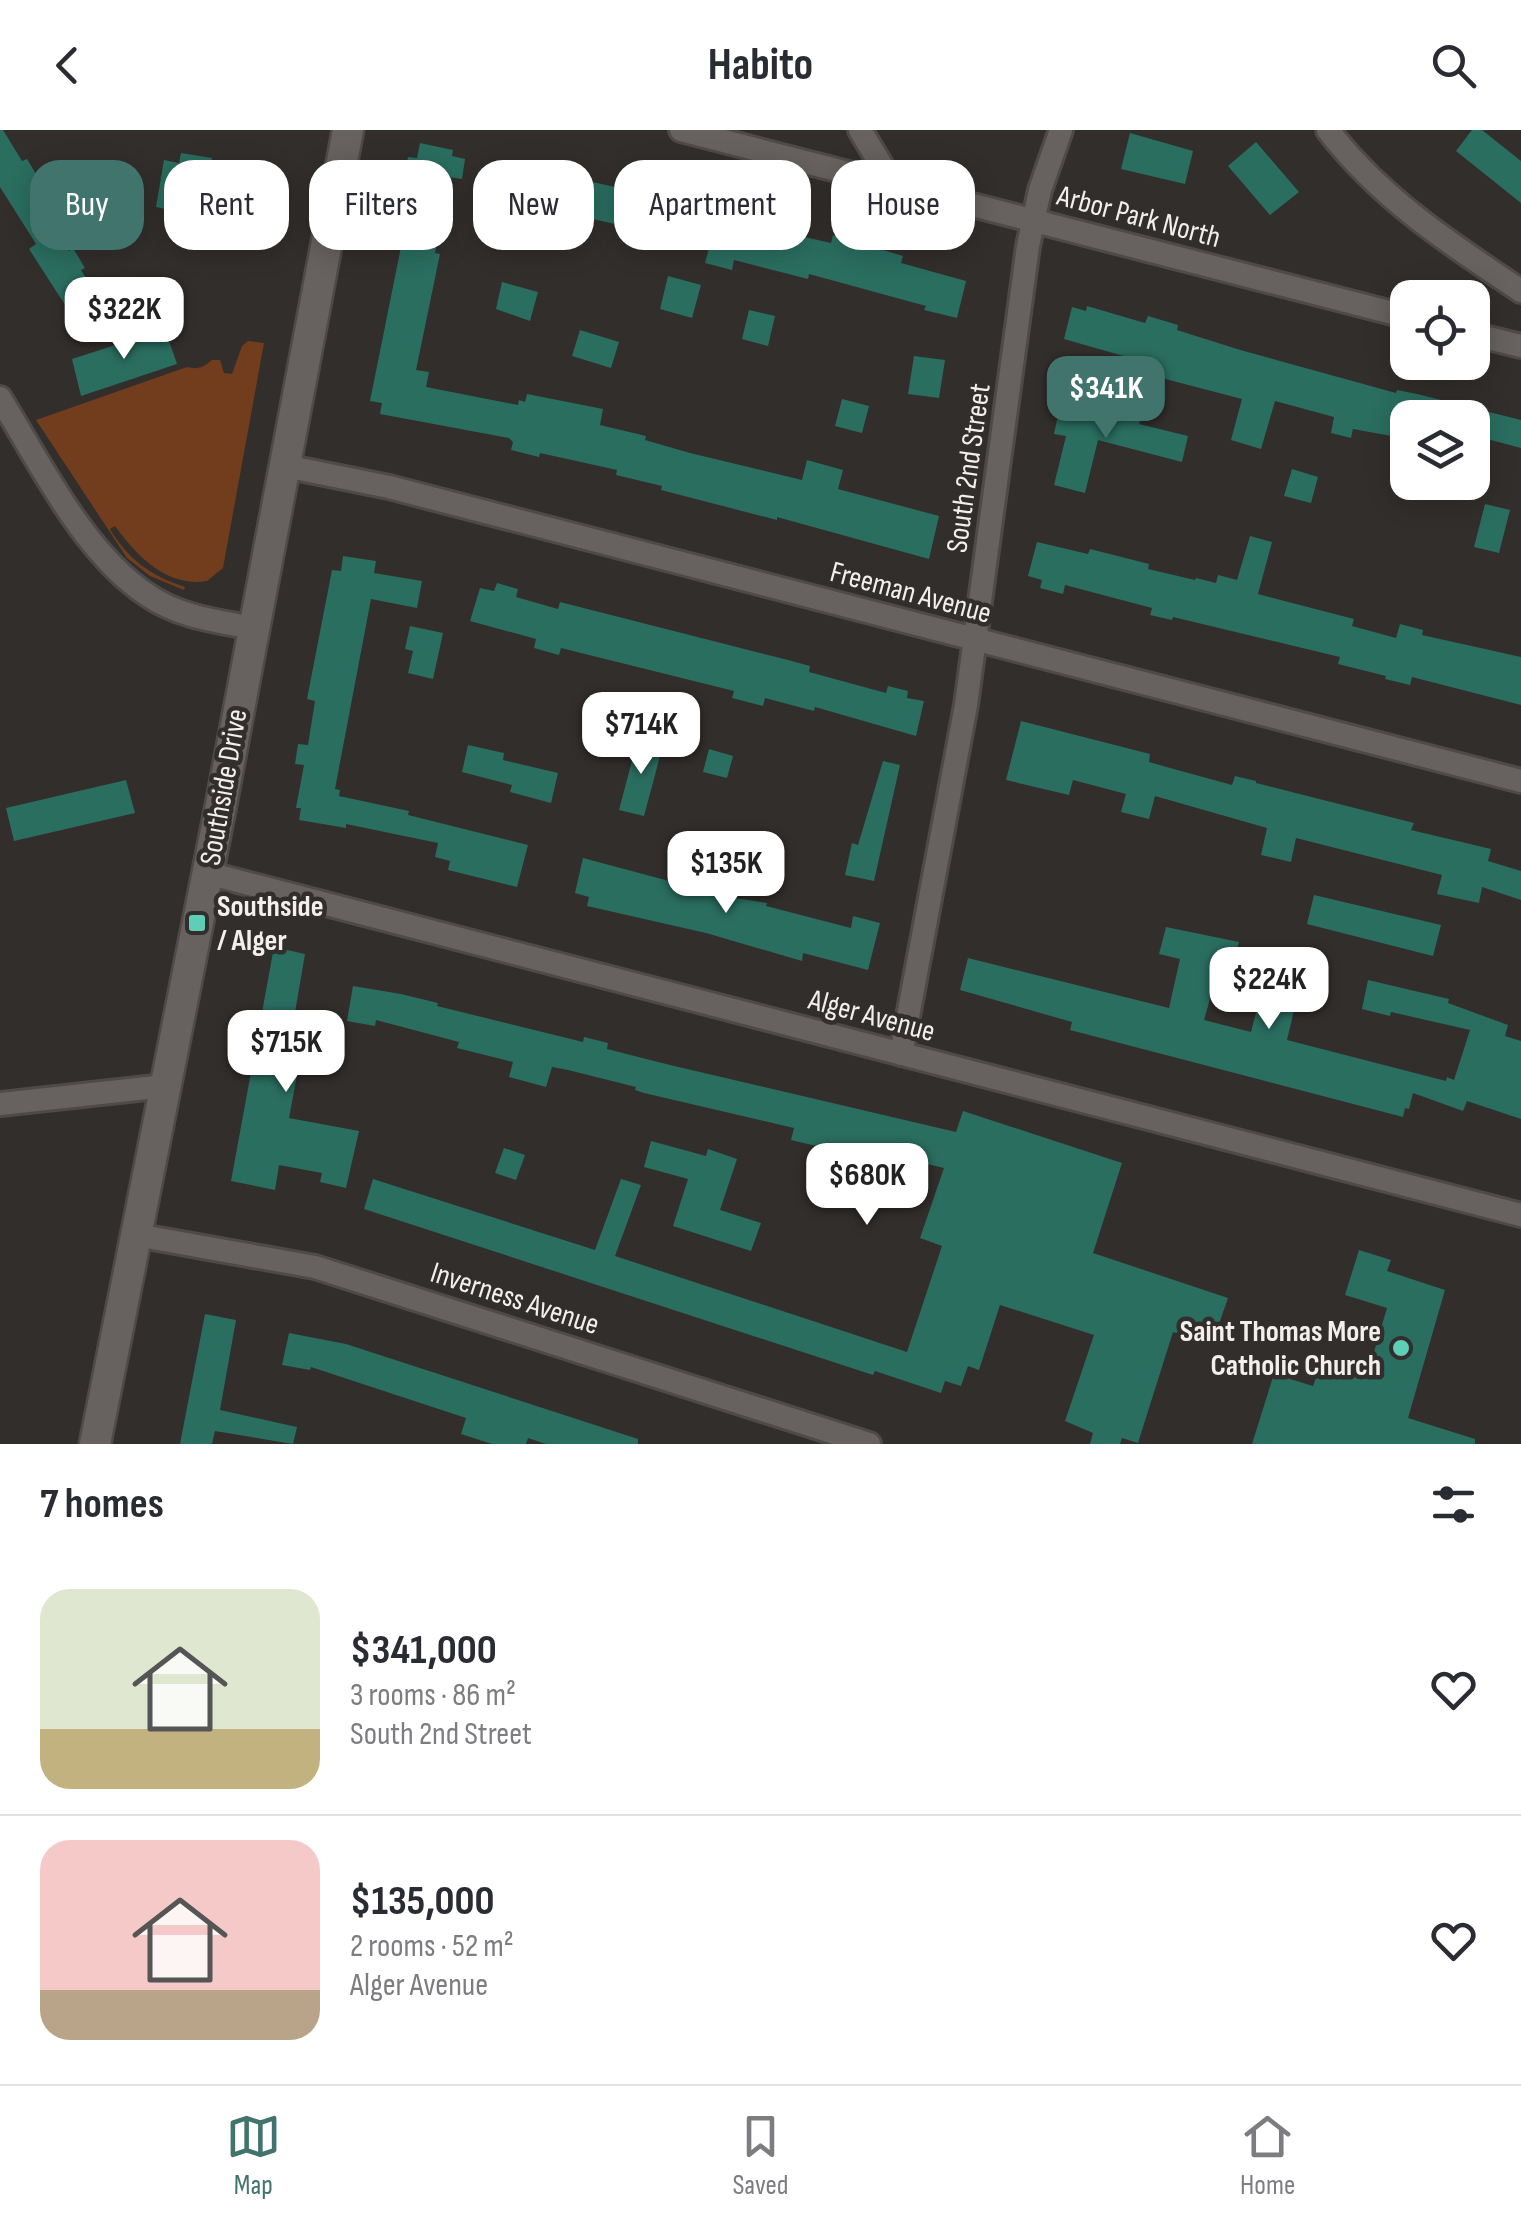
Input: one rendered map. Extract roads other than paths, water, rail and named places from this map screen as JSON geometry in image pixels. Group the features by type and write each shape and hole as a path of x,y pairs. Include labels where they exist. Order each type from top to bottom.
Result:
{"main road":[{"name":"Southside Drive","path":"95,1444 348,130"}],"street":[{"name":"Arbor Park North","path":"681,130 831,167"},
{"path":"860,130 878,160"},
{"name":"South 2nd Street","path":"902,1054 975,639 1033,219 1061,130"},
{"path":"1328,130 1381,189 1430,231 1521,290"},
{"name":"Arbor Park North","path":"975,204 1390,312"},
{"path":"1490,338 1521,346"},
{"path":"0,398 70,510 111,564 150,597 196,618 253,628"},
{"name":"Freeman Avenue","path":"285,466 389,487 1521,781"},
{"name":"Alger Avenue","path":"207,874 1521,1214"},
{"path":"0,1104 165,1086"},
{"name":"Inverness Avenue","path":"136,1235 315,1267 869,1444"}],"place":[{"name":"Southside / Alger","path":"197,923"},
{"name":"Saint Thomas More Catholic Church","path":"1401,1348"}]}
